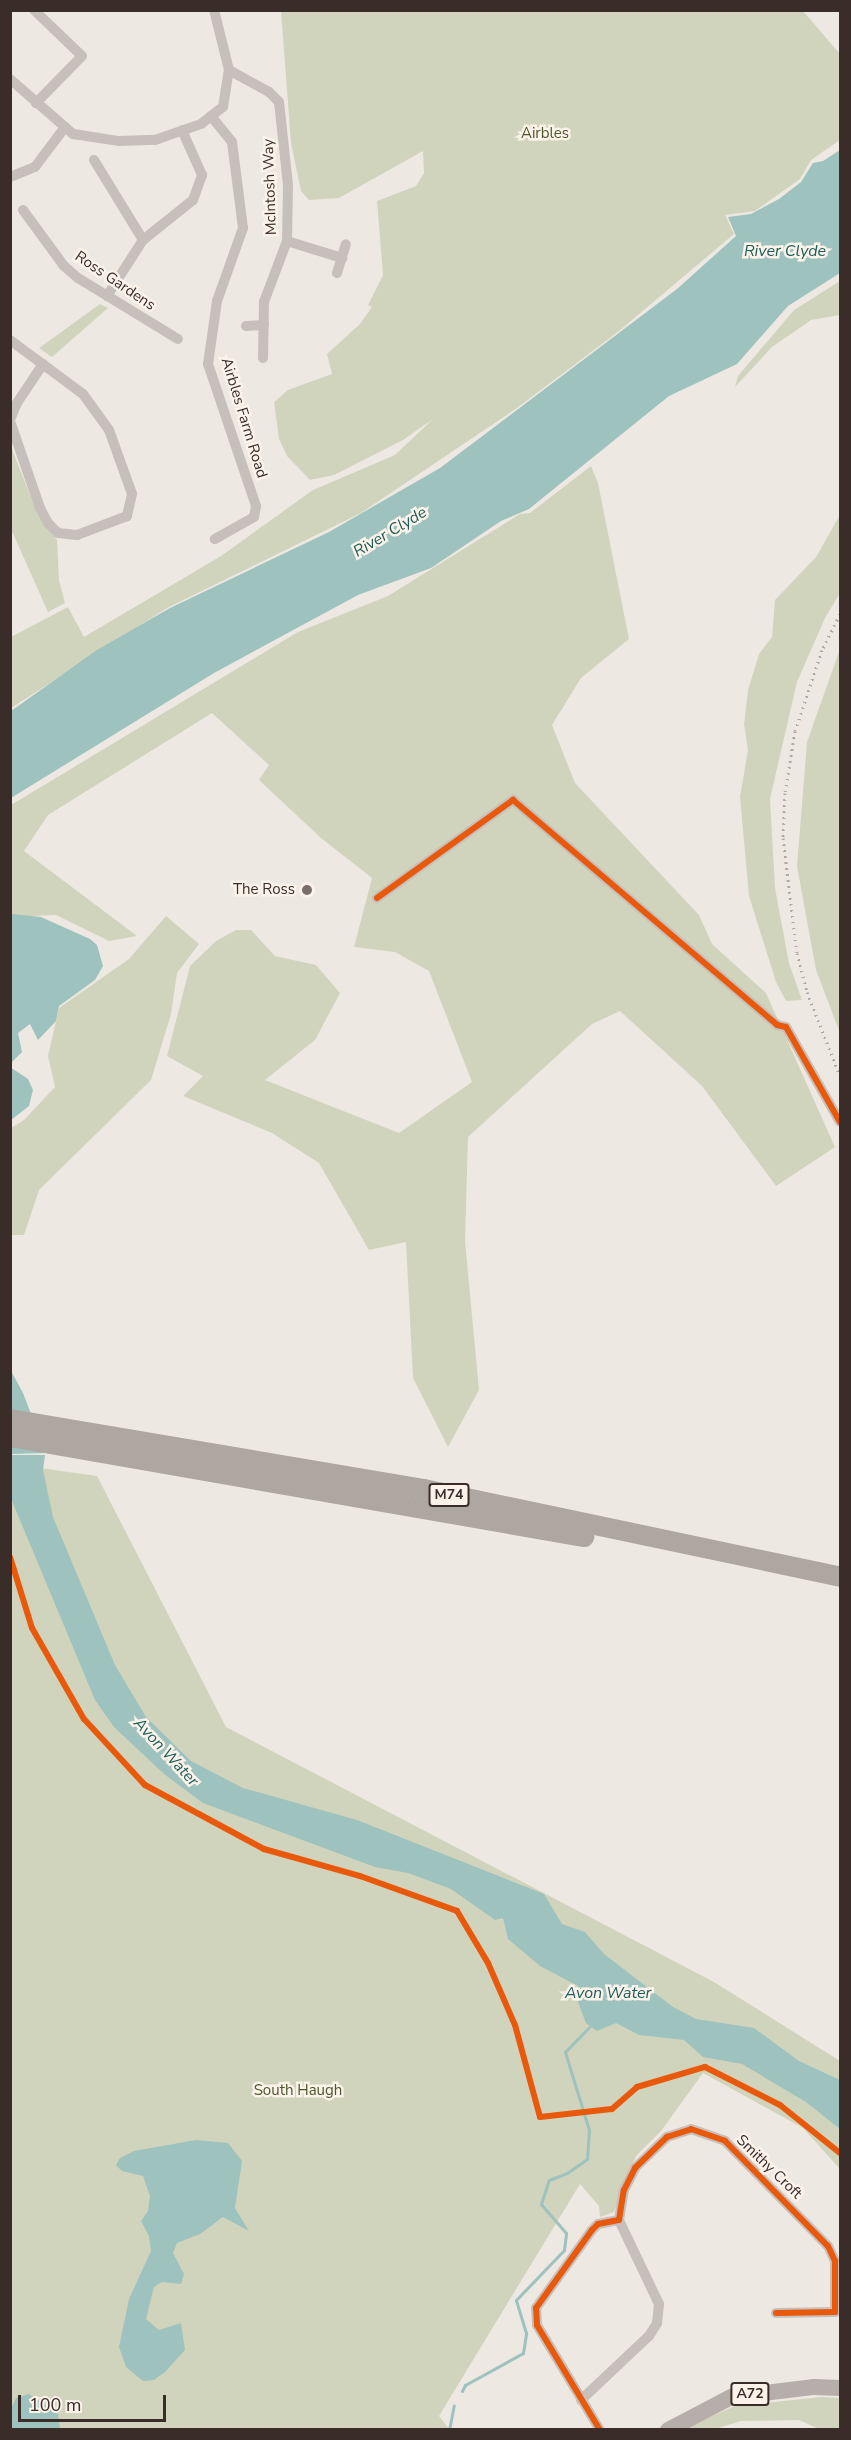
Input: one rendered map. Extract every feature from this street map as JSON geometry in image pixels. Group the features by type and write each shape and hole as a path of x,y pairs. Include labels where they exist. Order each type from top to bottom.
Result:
{"highway":[{"name":"M74","path":"10,1407 52,1421 424,1489 840,1576"},
{"name":"M74","path":"10,1419 52,1421"},
{"name":"M74","path":"10,1437 64,1450 259,1478 840,1585"},
{"name":"M74","path":"10,1449 64,1450"}],"main road":[{"name":"A72","path":"668,2430 731,2397 814,2387 840,2388"}],"street":[{"path":"34,10 82,56 36,103"},
{"path":"10,79 73,134 119,141 156,140 211,116 223,107 228,90 229,70 214,10"},
{"name":"McIntosh Way","path":"229,70 270,92 279,102 288,184 287,241 264,302 263,358"},
{"name":"Airbles Farm Road","path":"211,116 232,142 243,228 217,301 208,364 256,506 254,517 215,539"},
{"path":"12,174 35,167 65,127"},
{"path":"107,296 143,240 193,200 202,175 182,130"},
{"path":"94,160 143,240"},
{"name":"Ross Gardens","path":"23,210 64,266 107,296 178,339"},
{"path":"287,241 342,258"},
{"path":"337,273 346,244"},
{"path":"246,326 264,325"},
{"path":"10,340 43,364 83,394 109,430 132,494 127,516 77,536 58,533 40,508 10,421 17,403 43,364"},
{"path":"377,897 513,800 777,1025 786,1027 840,1122"},
{"name":"Smithy Croft","path":"619,2220 624,2190 650,2150 667,2137 691,2129 725,2140 819,2233 835,2261 835,2312 776,2313"},
{"path":"581,2400 649,2336 657,2323 659,2304 619,2220 598,2224 592,2230 536,2308 534,2316 581,2400 600,2430"}],"green space":[{"name":"Airbles","path":"281,11 803,11 840,54 840,140 811,160 800,179 755,211 725,215 734,234 619,331 517,408 361,513 167,608 11,708 11,637 68,607 84,637 221,556 313,490 395,455 433,419 403,440 334,475 310,480 287,456 279,439 274,402 288,390 332,374 327,354 360,324 372,307 368,305 383,275 377,201 416,186 424,173 423,151 339,198 309,200 301,191 291,143"},
{"path":"840,281 840,315 811,320 772,347 735,387 738,376 794,310"},
{"path":"100,304 108,308 52,357 39,348"},
{"path":"10,444 37,513 57,540 59,580 65,603 48,612 11,529"},
{"path":"591,466 598,483 629,639 581,678 552,725 575,783 699,915 712,944 766,993 835,1147 776,1186 702,1086 620,1011 592,1024 468,1137 465,1241 479,1390 448,1447 413,1378 406,1242 369,1250 319,1163 272,1133 183,1096 203,1076 167,1056 190,966 216,941 236,930 251,930 275,956 316,965 340,993 315,1040 265,1080 399,1133 472,1082 429,971 395,952 354,947 372,878 321,838 259,780 269,765 212,713 48,815 24,851 137,936 109,941 56,915 11,917 11,805 298,632 388,596 520,514 530,513"},
{"path":"840,515 840,593 825,618 797,682 770,799 775,888 789,963 802,1000 786,1001 776,982 749,896 740,797 748,750 744,724 748,690 759,654 772,637 775,600 816,557"},
{"path":"840,649 840,1033 816,970 797,866 807,742"},
{"path":"166,916 199,944 177,973 171,1014 151,1080 39,1190 24,1235 11,1235 11,1128 24,1120 55,1087 48,1056 59,1008 129,959"},
{"name":"South Haugh","path":"11,1464 97,1476 226,1727 714,1982 840,2061 840,2169 803,2128 703,2073 661,2131 636,2156 614,2212 600,2217 599,2206 580,2184 439,2416 449,2429 11,2429"},
{"path":"822,2397 840,2398 840,2429 819,2429 799,2420 741,2421 715,2429 680,2430 735,2406"}],"water":[{"name":"River Clyde","path":"840,150 840,273 788,306 737,364 669,396 529,509 501,521 431,568 358,595 214,673 11,798 11,711 97,650 170,608 329,532 440,468 677,289 736,236 728,217 751,214 779,199 801,182 813,163 823,161"},
{"path":"11,914 41,917 90,939 97,945 103,966 95,980 59,1006 56,1021 38,1040 30,1024 18,1033 22,1052 11,1063"},
{"path":"10,1067 28,1079 33,1090 29,1106 11,1120"},
{"path":"10,1369 23,1393 46,1453 11,1454"},
{"name":"Avon Water","path":"11,1455 45,1455 43,1470 53,1517 115,1665 146,1717 191,1761 243,1788 357,1820 544,1894 562,1924 585,1932 604,1954 673,2007 696,2019 754,2028 799,2061 840,2080 840,2129 806,2102 742,2064 703,2057 684,2040 639,2035 616,2023 597,2031 586,2023 578,2002 578,1986 540,1966 508,1939 503,1918 495,1920 451,1889 408,1873 375,1867 203,1803 164,1774 114,1727 95,1700 12,1501"},
{"path":"196,2140 228,2143 242,2161 235,2208 249,2231 223,2217 200,2234 177,2243 173,2253 184,2274 181,2284 162,2282 154,2287 146,2319 159,2330 181,2323 185,2350 165,2372 154,2380 143,2381 126,2367 119,2347 129,2299 151,2251 149,2236 141,2221 148,2211 150,2196 143,2176 122,2171 116,2165 120,2158 134,2151"},
{"path":"29,2394 58,2414 60,2429 11,2429 11,2409 16,2398"}],"waterway":[{"path":"462,2391 465,2385 523,2353 526,2333 516,2300 564,2250 566,2233 541,2204 549,2180 567,2173 587,2159 589,2130 565,2052 592,2024"},
{"path":"449,2430 454,2405"}],"railway":[{"path":"840,614 822,650 795,731 785,793 783,838 797,953 807,992 840,1076"}],"cycle path":[{"path":"377,898 513,800 777,1025 786,1027 840,1122"},
{"path":"10,1557 32,1628 84,1719 145,1785 264,1849 360,1876 457,1911 488,1963 515,2025 540,2117 612,2109 637,2087 705,2067 780,2105 840,2153"},
{"path":"600,2430 537,2325 536,2308 592,2230 598,2224 619,2220 624,2190 635,2168 667,2137 691,2129 725,2141 828,2246 835,2261 835,2312 776,2313"}],"place":[{"name":"The Ross","path":"307,890"}]}
